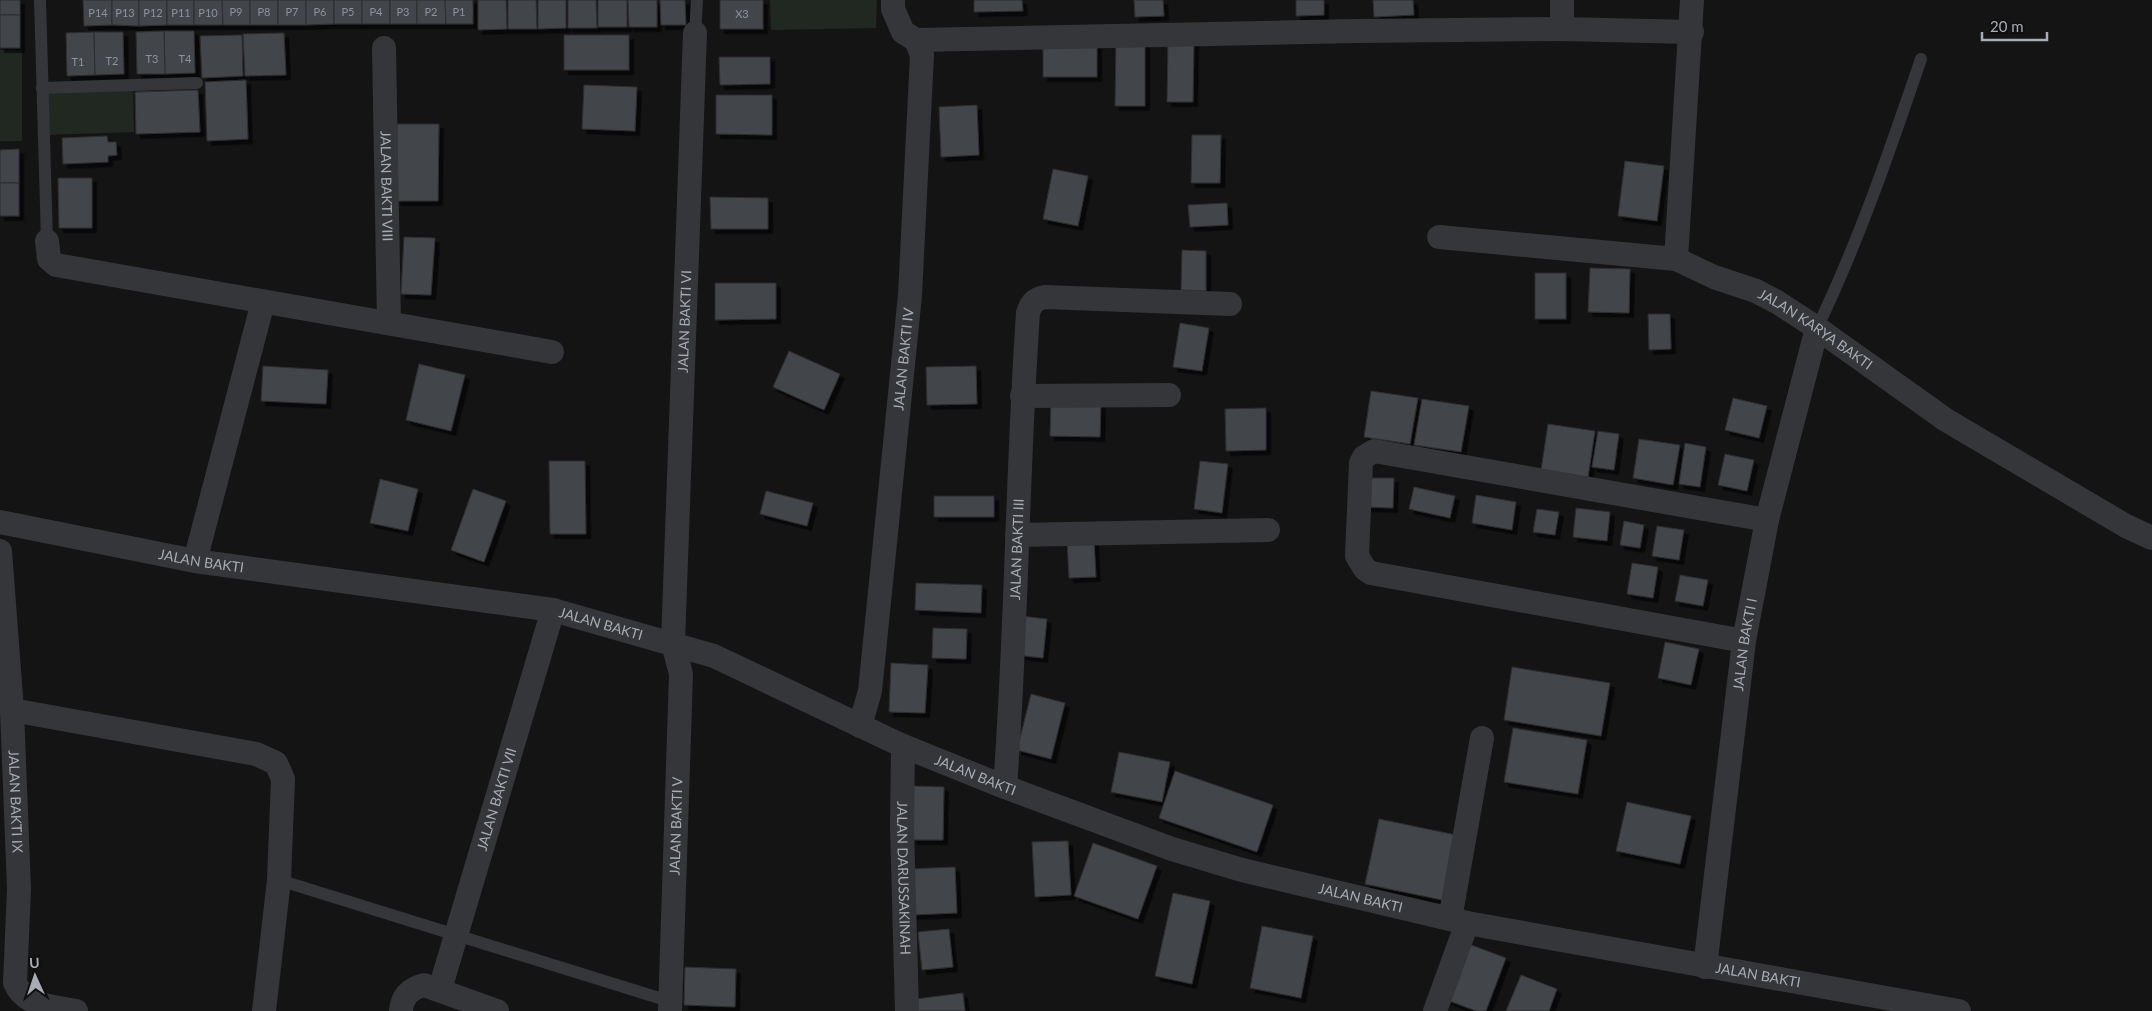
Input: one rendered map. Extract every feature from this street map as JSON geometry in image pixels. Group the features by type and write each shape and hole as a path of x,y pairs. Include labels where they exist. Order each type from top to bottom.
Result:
{"street":[{"path":"893,0 893,9 903,32 916,40 1349,31 1562,30 1692,32"},
{"path":"1562,0 1562,30"},
{"path":"1676,259 1692,32 1692,0"},
{"name":"JALAN BAKTI VI","path":"673,643 695,33"},
{"name":"JALAN BAKTI IV","path":"860,726 870,691 910,295 922,55 916,40"},
{"name":"JALAN BAKTI VIII","path":"384,48 389,323"},
{"name":"JALAN KARYA BAKTI","path":"1438,237 1676,259 1714,277 1756,291 1817,328 1946,420 2126,526 2152,538"},
{"path":"47,241 49,259 56,265 552,352"},
{"name":"JALAN BAKTI III","path":"1005,787 1012,692 1022,396 1028,313 1034,301 1045,297 1230,304"},
{"path":"195,561 263,302"},
{"name":"JALAN BAKTI I","path":"1705,967 1744,641 1767,520 1817,328"},
{"path":"1022,396 1168,395"},
{"path":"1744,641 1371,573 1360,563 1357,556 1362,463 1364,457 1374,451 1767,520"},
{"name":"JALAN BAKTI","path":"0,522 195,561 553,610 714,656 903,746 1005,787 1172,849 1242,870 1459,921 1705,967 1953,1010"},
{"path":"1017,535 1268,530"},
{"name":"JALAN BAKTI IX","path":"0,551 12,710 18,889 8,928 15,983 23,995 38,1004 76,1011"},
{"name":"JALAN BAKTI VII","path":"440,989 553,610"},
{"name":"JALAN BAKTI V","path":"671,1006 681,674 673,643"},
{"path":"12,710 256,754 272,760 280,768 283,779 279,880 264,1011"},
{"path":"1435,1011 1459,921 1482,738"},
{"name":"JALAN DARUSSAKINAH","path":"903,746 902,828 907,1011"},
{"path":"401,1011 404,997 417,987 424,985 440,989 497,1011"}],"lane":[{"path":"40,0 47,241"},
{"name":"JALAN BAKTI VI","path":"695,33 696,0"},
{"path":"1817,328 1845,271 1870,207 1921,59"},
{"path":"42,88 197,83"},
{"path":"279,880 671,1006"}],"shaded area":[{"path":"770,0 877,0 876,28 771,30"},
{"path":"0,50 22,50 22,141 0,141"},
{"path":"133,88 134,132 46,135 44,91"}],"building":[{"path":"0,0 20,0 20,15 0,15"},
{"path":"83,0 112,0 112,25 84,26"},
{"path":"112,0 139,0 139,26 112,25"},
{"path":"139,0 167,0 167,25 139,26"},
{"path":"167,0 194,0 194,25 167,25"},
{"path":"194,0 222,0 223,25 194,25"},
{"path":"222,0 250,0 250,25 223,25"},
{"path":"250,0 278,0 278,25 250,25"},
{"path":"278,0 306,0 306,25 278,25"},
{"path":"306,0 334,0 334,24 306,25"},
{"path":"334,0 362,0 362,24 334,24"},
{"path":"362,0 390,0 390,24 362,24"},
{"path":"390,0 417,0 417,24 390,24"},
{"path":"417,0 445,0 446,24 417,24"},
{"path":"445,0 473,0 473,24 446,24"},
{"path":"478,0 506,0 507,29 478,30"},
{"path":"508,0 536,0 537,29 508,29"},
{"path":"538,0 566,0 566,28 538,29"},
{"path":"568,0 596,0 597,28 568,28"},
{"path":"598,0 627,0 627,27 598,27"},
{"path":"628,0 657,0 657,27 629,27"},
{"path":"660,0 685,0 686,25 661,25"},
{"path":"720,0 763,0 763,29 720,29"},
{"path":"974,0 1022,0 1023,11 974,12"},
{"path":"1134,0 1163,0 1164,16 1135,17"},
{"path":"1296,0 1324,0 1324,15 1296,16"},
{"path":"1373,0 1413,0 1414,15 1374,17"},
{"path":"0,15 20,15 20,48 0,48"},
{"path":"164,31 194,31 195,73 165,74"},
{"path":"164,31 165,74 137,74 136,32"},
{"path":"94,32 95,75 67,76 66,33"},
{"path":"94,32 123,32 124,74 95,75"},
{"path":"284,33 286,75 245,76 243,34"},
{"path":"242,35 243,76 202,78 200,36"},
{"path":"564,35 629,35 629,70 564,70"},
{"path":"1043,41 1097,41 1097,77 1043,77"},
{"path":"1168,41 1194,42 1193,102 1167,102"},
{"path":"1116,42 1145,43 1145,106 1115,106"},
{"path":"719,57 770,57 770,84 720,85"},
{"path":"246,80 248,139 207,141 205,82"},
{"path":"584,85 637,87 635,131 582,129"},
{"path":"198,90 200,132 136,134 135,92"},
{"path":"716,95 772,95 772,135 716,134"},
{"path":"977,105 979,155 941,157 939,107"},
{"path":"397,124 439,124 438,201 396,201"},
{"path":"1192,135 1221,135 1220,183 1191,183"},
{"path":"107,136 108,142 116,142 117,155 108,156 108,162 63,164 62,138"},
{"path":"19,149 19,183 0,183 0,150"},
{"path":"1625,161 1664,166 1657,221 1618,216"},
{"path":"1053,169 1088,176 1078,226 1043,219"},
{"path":"58,178 92,178 92,228 59,228"},
{"path":"0,183 19,183 19,216 0,216"},
{"path":"710,197 768,198 768,229 711,229"},
{"path":"1227,203 1228,225 1190,227 1188,205"},
{"path":"404,237 435,238 431,295 401,294"},
{"path":"1182,250 1206,251 1206,291 1181,290"},
{"path":"1590,268 1630,269 1629,313 1588,312"},
{"path":"1535,273 1566,273 1566,319 1535,319"},
{"path":"715,283 776,283 776,319 715,320"},
{"path":"1648,314 1670,314 1671,349 1649,350"},
{"path":"1180,323 1209,328 1202,371 1173,367"},
{"path":"789,351 840,374 824,410 773,387"},
{"path":"419,364 465,375 451,431 406,420"},
{"path":"263,366 328,370 326,404 261,401"},
{"path":"976,366 977,404 927,405 926,367"},
{"path":"1371,391 1418,398 1410,444 1364,437"},
{"path":"1733,398 1767,406 1759,438 1725,430"},
{"path":"1422,399 1469,406 1461,452 1414,445"},
{"path":"1051,401 1101,401 1100,437 1050,436"},
{"path":"1266,408 1266,450 1226,451 1225,409"},
{"path":"1548,424 1595,431 1588,477 1541,470"},
{"path":"1598,431 1619,434 1614,470 1592,467"},
{"path":"1639,439 1680,445 1673,485 1633,478"},
{"path":"1685,443 1706,447 1700,487 1679,484"},
{"path":"1725,454 1754,460 1747,491 1718,485"},
{"path":"549,461 585,461 586,534 550,534"},
{"path":"1200,461 1228,464 1222,513 1194,509"},
{"path":"1367,478 1394,478 1393,508 1366,507"},
{"path":"380,479 418,489 408,531 370,523"},
{"path":"1414,487 1455,496 1450,518 1409,509"},
{"path":"473,489 506,501 484,562 451,550"},
{"path":"766,491 813,503 807,526 760,514"},
{"path":"1476,495 1516,502 1512,530 1472,523"},
{"path":"934,496 994,496 994,517 934,517"},
{"path":"1576,508 1610,512 1607,541 1573,537"},
{"path":"1537,509 1559,512 1555,535 1533,532"},
{"path":"1624,521 1644,525 1640,548 1620,545"},
{"path":"1657,526 1684,530 1679,560 1652,556"},
{"path":"1094,540 1096,577 1069,578 1067,542"},
{"path":"1632,563 1658,567 1653,598 1627,594"},
{"path":"1680,575 1708,580 1703,606 1675,601"},
{"path":"916,583 982,585 981,613 915,610"},
{"path":"1021,616 1047,619 1043,658 1016,655"},
{"path":"933,628 967,629 966,659 932,658"},
{"path":"1665,642 1699,649 1691,685 1658,678"},
{"path":"891,663 928,665 925,713 889,712"},
{"path":"1512,667 1610,683 1601,736 1504,720"},
{"path":"1031,694 1065,703 1051,759 1017,750"},
{"path":"1513,728 1587,740 1578,794 1504,782"},
{"path":"1119,752 1170,762 1162,802 1111,792"},
{"path":"1175,771 1273,805 1257,852 1159,818"},
{"path":"913,786 944,787 943,840 912,840"},
{"path":"1627,802 1691,816 1680,864 1616,851"},
{"path":"1379,819 1461,836 1447,901 1365,884"},
{"path":"1068,841 1071,895 1035,897 1032,842"},
{"path":"1093,843 1157,866 1138,919 1074,896"},
{"path":"955,867 957,913 911,915 908,869"},
{"path":"1173,893 1210,901 1192,984 1155,976"},
{"path":"1262,926 1313,936 1301,998 1250,988"},
{"path":"949,929 953,967 922,970 918,932"},
{"path":"1466,943 1506,958 1486,1011 1476,1011 1444,999"},
{"path":"685,967 736,969 735,1007 684,1005"},
{"path":"1521,975 1557,989 1549,1011 1506,1011"},
{"path":"963,993 965,1011 918,1011 916,999"}]}
